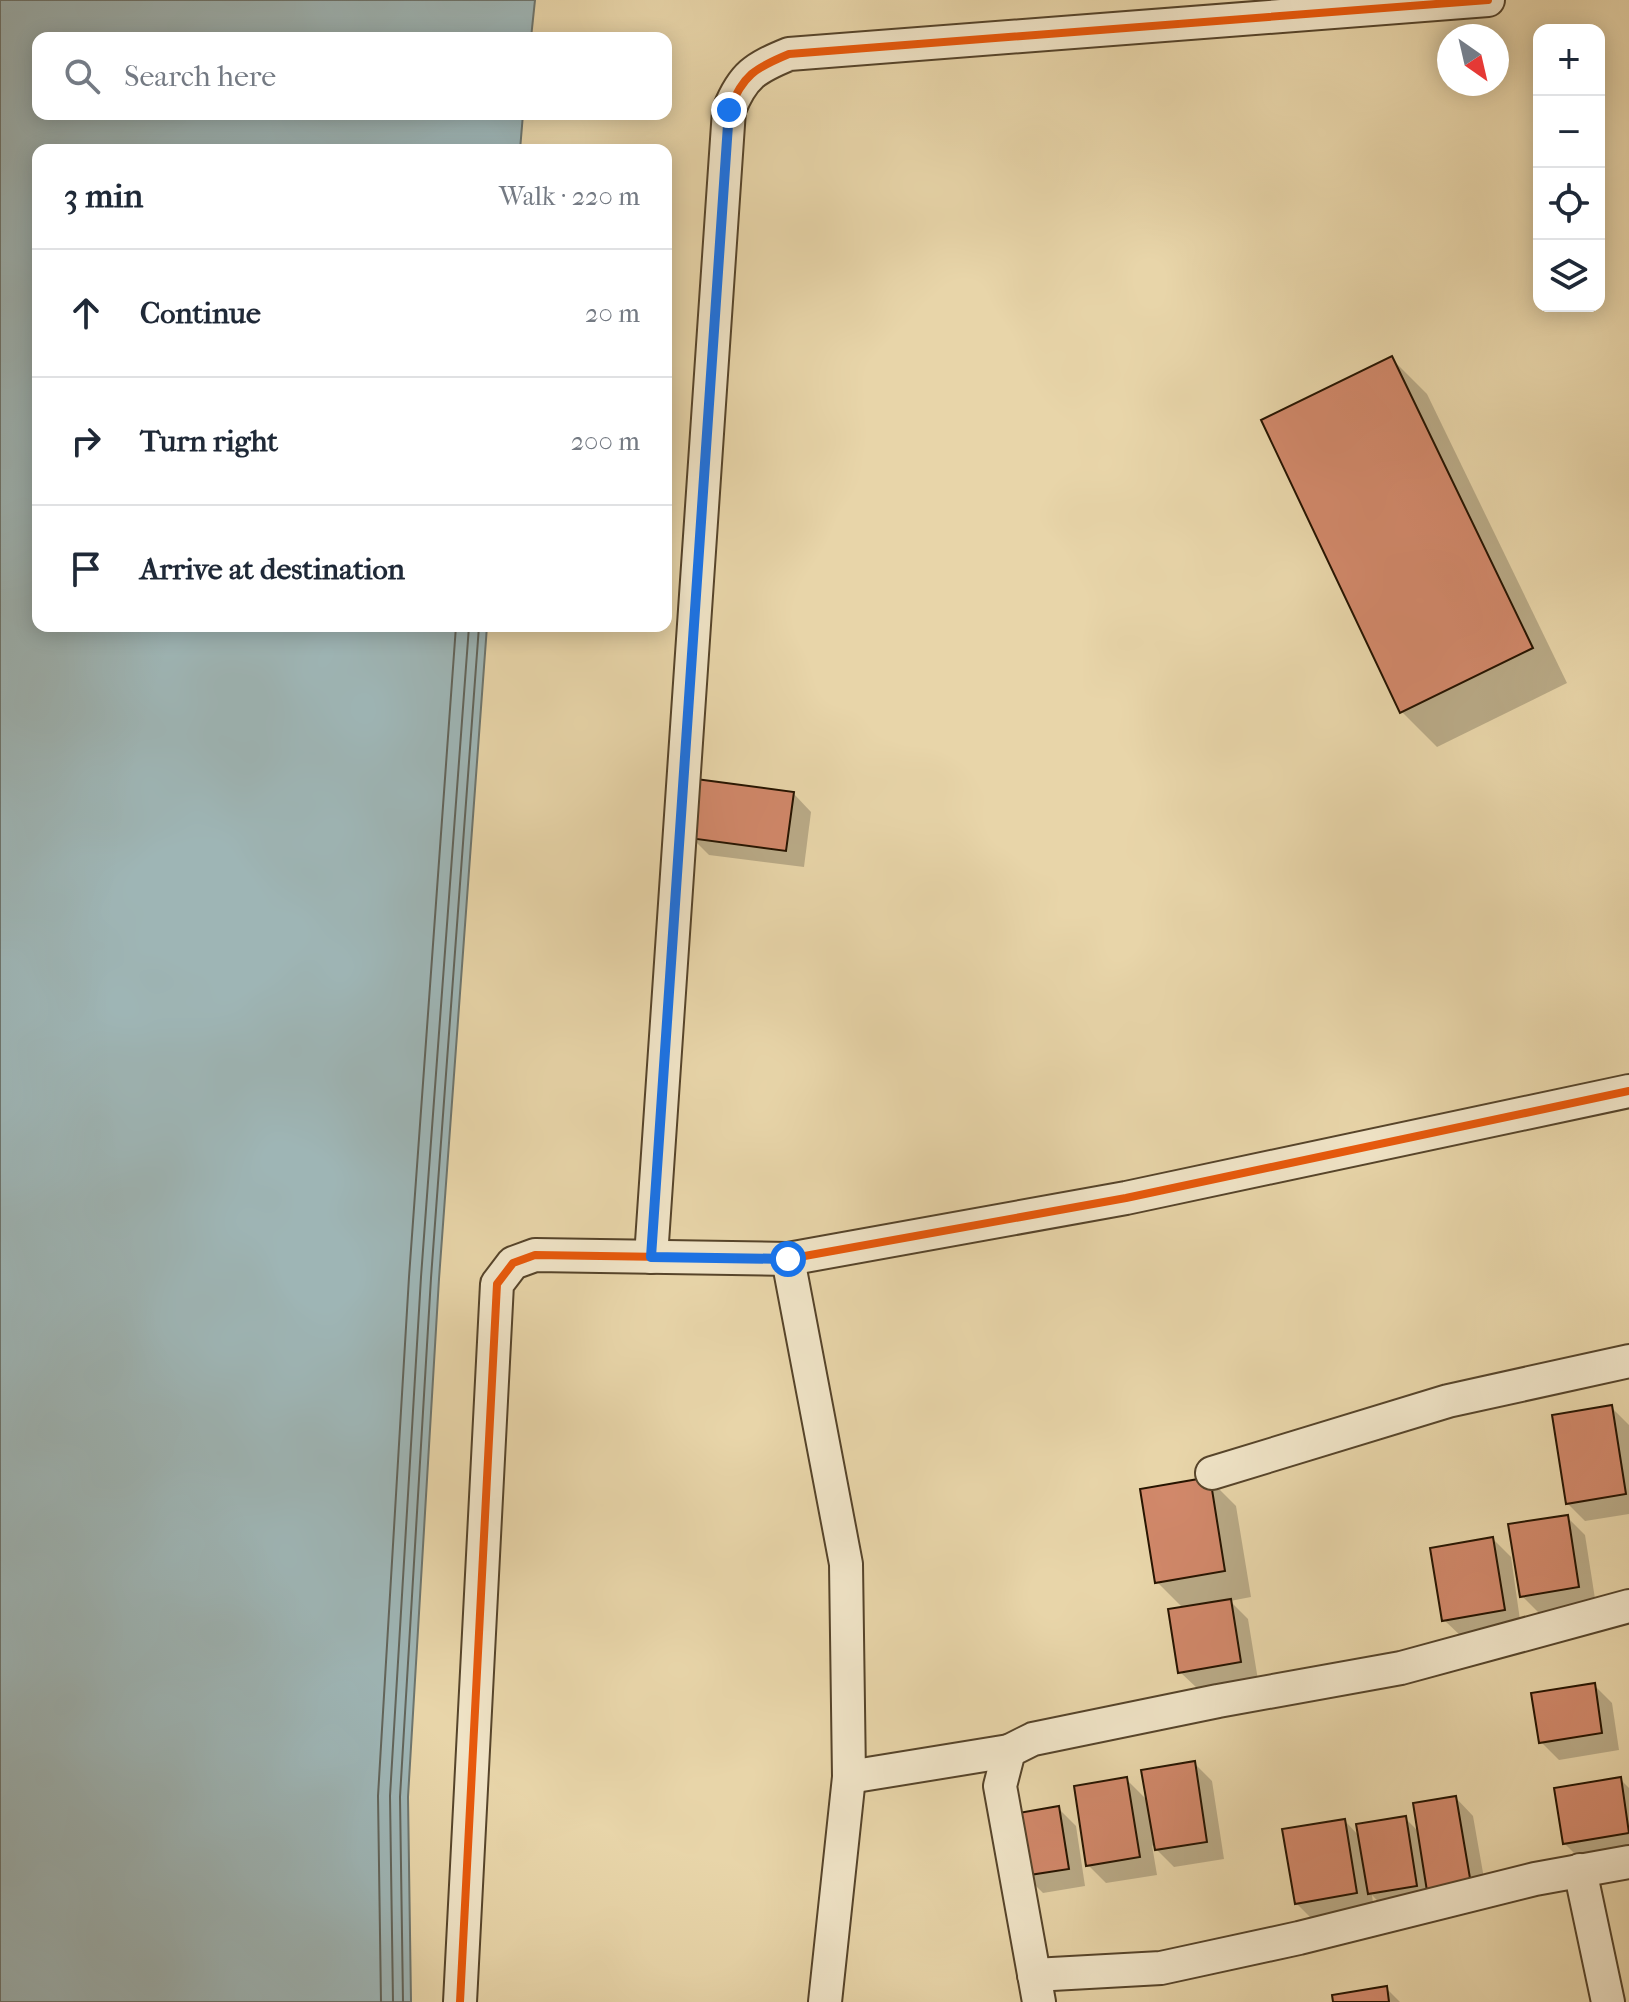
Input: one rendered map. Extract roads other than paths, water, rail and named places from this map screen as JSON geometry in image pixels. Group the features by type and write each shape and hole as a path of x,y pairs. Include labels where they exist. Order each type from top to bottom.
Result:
{"street":[{"path":"651,1257 729,110 739,84 761,65 789,54 1488,0"},
{"path":"460,2002 497,1284 513,1263 535,1255 788,1259 1126,1198 1629,1091"},
{"path":"788,1259 846,1564 849,1777 825,2002"},
{"path":"1212,1473 1448,1401 1629,1361"},
{"path":"849,1777 1009,1751 1048,1736 1401,1668 1629,1606"},
{"path":"1009,1751 1000,1786 1036,1988 1161,1968 1580,1870 1629,1862"},
{"path":"1580,1870 1608,2002"}],"water":[{"path":"0,0 535,0 532,32 32,32 32,120 522,120 520,144 32,144 32,632 487,632 439,1279 408,1797 411,2002 0,2002"}]}
